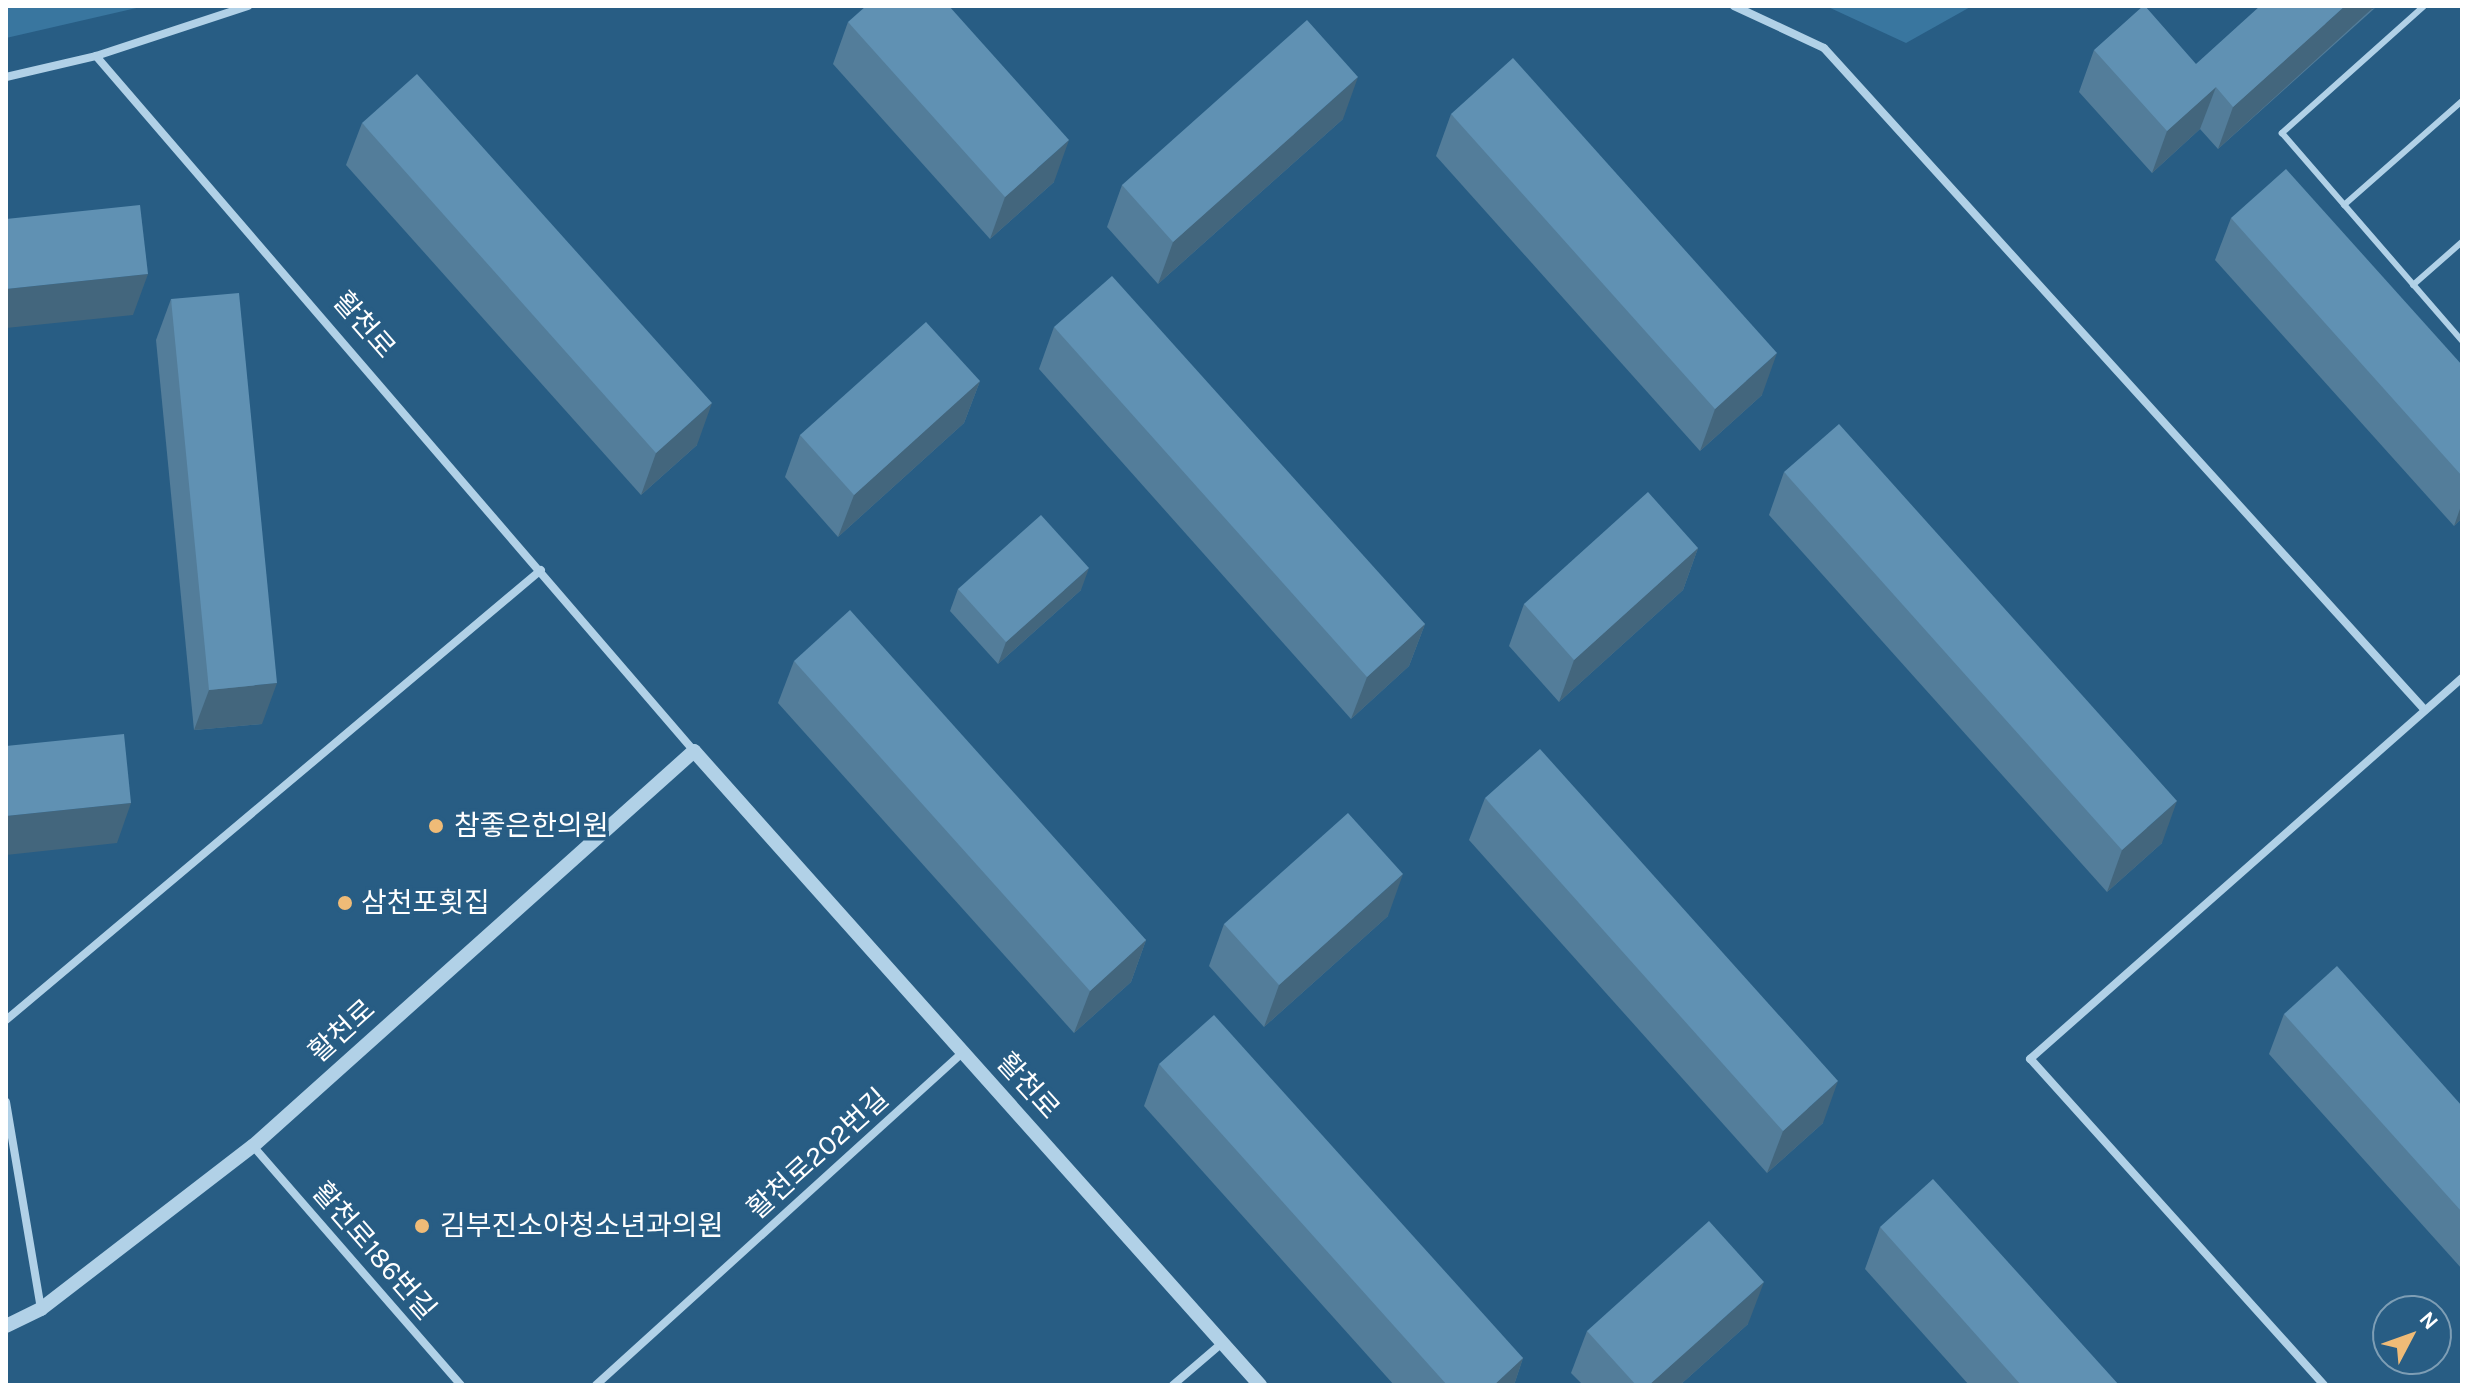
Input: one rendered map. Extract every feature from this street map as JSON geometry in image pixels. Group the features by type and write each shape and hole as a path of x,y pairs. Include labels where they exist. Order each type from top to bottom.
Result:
{"street":[{"path":"6,77 96,56 248,6"},
{"path":"1734,6 1824,48 2425,710"},
{"name":"활천로","path":"96,56 694,751 1260,1385"},
{"path":"6,1020 541,570"},
{"path":"2324,1385 2030,1059 2462,678"},
{"name":"활천로","path":"6,1326 41,1309 253,1146 694,751"},
{"name":"활천로202번길","path":"596,1385 963,1052"},
{"path":"6,1102 41,1309"},
{"name":"활천로186번길","path":"253,1146 461,1385"},
{"path":"1173,1385 1222,1343"}],"lane":[{"path":"2424,6 2282,133 2462,341"},
{"path":"2344,205 2462,101"},
{"path":"2413,285 2462,242"}],"shaded area":[{"path":"6,6 145,6 6,38"},
{"path":"1826,6 1972,6 1906,43"}],"building":[{"path":"866,6 949,6 1069,140 1005,197 848,22"},
{"path":"2143,6 2196,64 2260,6 2345,6 2233,107 2216,87 2167,131 2094,50"},
{"path":"1307,20 1358,77 1173,242 1122,185"},
{"path":"1513,58 1777,353 1715,409 1451,114"},
{"path":"417,74 712,403 656,453 362,123"},
{"path":"2286,169 2462,365 2462,476 2231,218"},
{"path":"140,205 148,274 6,289 6,219"},
{"path":"1112,276 1425,624 1367,677 1054,327"},
{"path":"239,293 277,683 209,690 171,299"},
{"path":"926,322 980,381 854,495 800,435"},
{"path":"1839,424 2177,801 2122,850 1784,472"},
{"path":"1648,492 1698,548 1574,660 1524,604"},
{"path":"1041,515 1089,568 1006,642 958,589"},
{"path":"850,610 1146,940 1090,991 794,661"},
{"path":"124,734 131,803 6,816 6,746"},
{"path":"1540,749 1838,1081 1783,1131 1485,798"},
{"path":"1348,813 1403,874 1279,985 1224,924"},
{"path":"2337,966 2462,1106 2462,1212 2284,1014"},
{"path":"1214,1015 1523,1358 1494,1385 1447,1385 1159,1064"},
{"path":"1933,1179 2119,1385 2021,1385 1880,1227"},
{"path":"1709,1221 1764,1282 1649,1385 1636,1385 1587,1331"}],"place":[{"name":"참좋은한의원","path":"436,826"},
{"name":"삼천포횟집","path":"345,903"},
{"name":"김부진소아청소년과의원","path":"422,1226"}]}
